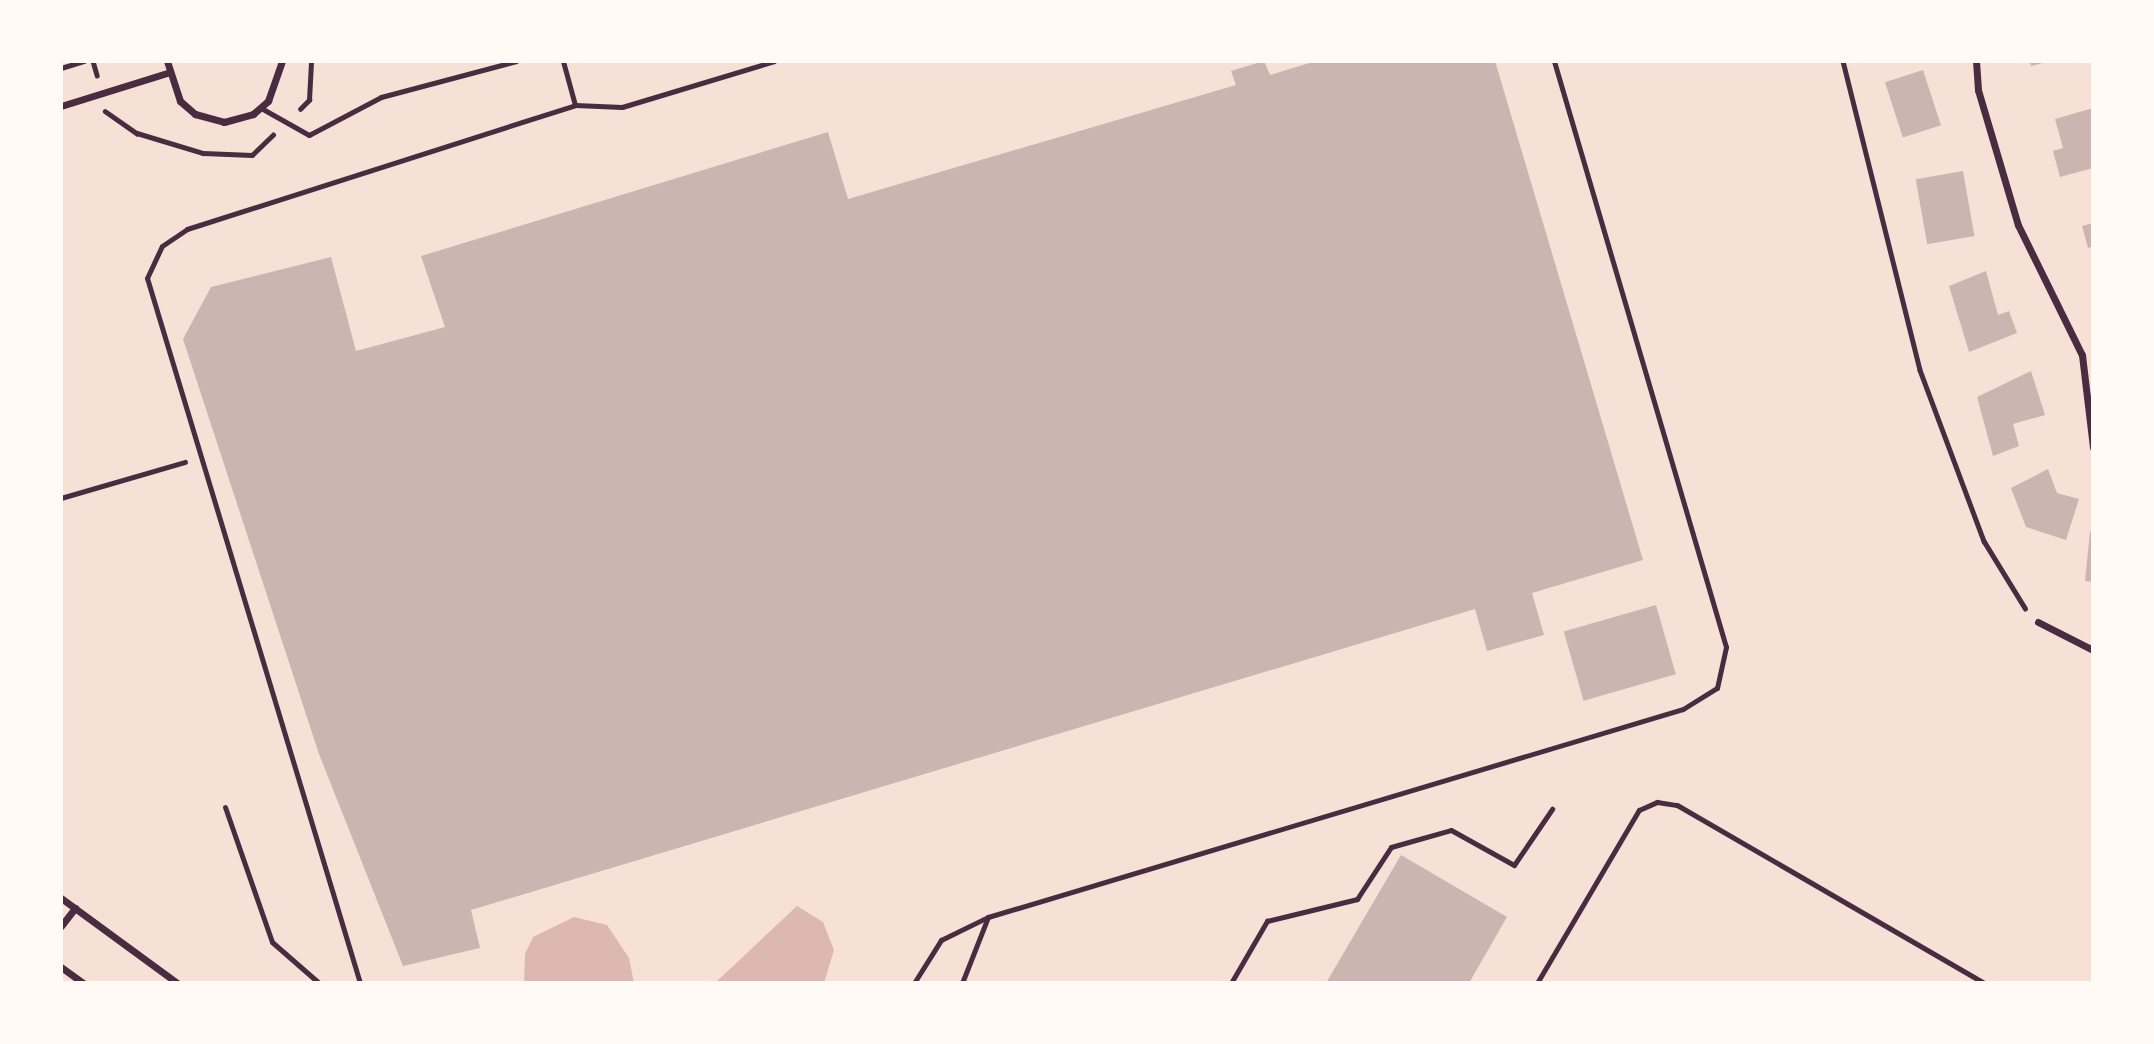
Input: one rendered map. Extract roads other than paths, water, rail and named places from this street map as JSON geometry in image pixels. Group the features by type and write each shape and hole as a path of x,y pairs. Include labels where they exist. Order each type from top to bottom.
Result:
{"street":[{"path":"167,61 167,73 180,101 204,118 234,121 261,108 279,84 282,61"},
{"path":"1976,61 1978,90 2018,225 2082,355 2093,447"},
{"path":"61,106 167,73"},
{"path":"2038,622 2093,650"},
{"path":"61,898 177,983"},
{"path":"61,926 75,908"},
{"path":"61,967 83,983"}],"lane":[{"path":"261,108 309,135 381,97 516,61"},
{"path":"564,61 575,105"},
{"path":"360,983 147,278 162,246 187,229 575,105 622,107 774,61"},
{"path":"914,983 941,940 988,917 1683,709 1717,688 1726,647 1554,61"},
{"path":"1536,983 1639,810 1657,802 1677,805 1984,983"},
{"path":"225,807 272,942 319,983"},
{"path":"1231,983 1266,921 1357,899 1391,847 1451,830 1514,865 1552,808"},
{"path":"962,983 988,917"}]}
